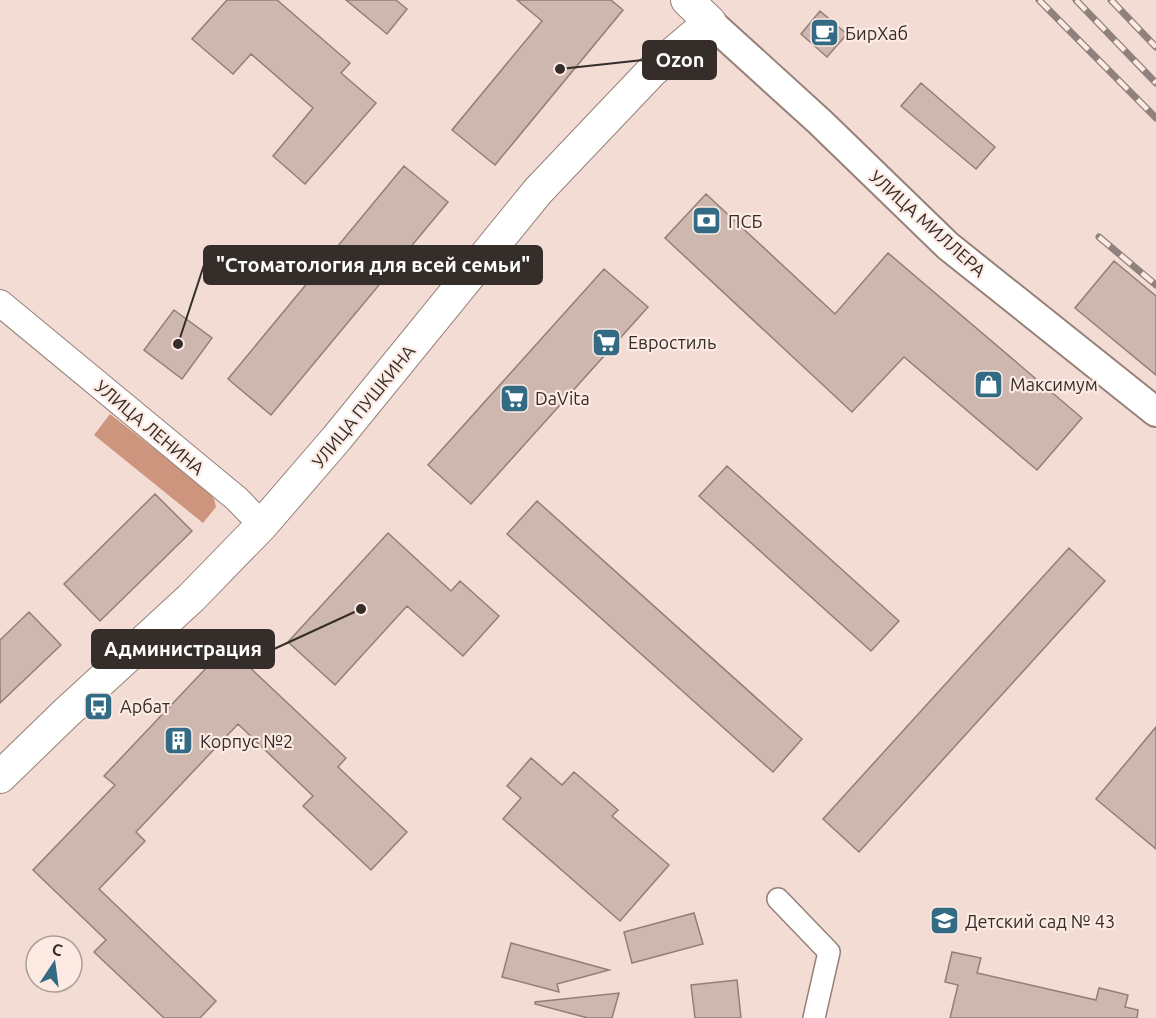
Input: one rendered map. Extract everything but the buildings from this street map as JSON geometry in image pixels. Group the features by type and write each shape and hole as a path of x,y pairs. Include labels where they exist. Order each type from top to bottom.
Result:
{"main road":[{"path":"687,0 710,22"},
{"name":"УЛИЦА МИЛЛЕРА","path":"710,22 820,122 948,246 1156,412"},
{"name":"УЛИЦА ПУШКИНА","path":"0,777 191,598 262,525 337,438 538,190 652,71 710,22"}],"street":[{"name":"УЛИЦА ЛЕНИНА","path":"0,303 237,499 262,525"},
{"path":"778,899 829,952 814,1018"}],"shaded area":[{"path":"110,414 207,490 214,499 216,507 203,523 94,435"}],"railway":[{"path":"1039,0 1156,118"},
{"path":"1076,0 1156,83"},
{"path":"1111,0 1156,47"},
{"path":"1099,237 1156,285"}],"place":[{"name":"БирХаб","path":"824,33"},
{"name":"Ozon","path":"560,69"},
{"name":"ПСБ","path":"707,221"},
{"name":"Евростиль","path":"607,342"},
{"name":"\"Стоматология для всей семьи\"","path":"178,344"},
{"name":"Максимум","path":"989,384"},
{"name":"DaVita","path":"514,398"},
{"name":"Администрация","path":"361,609"},
{"name":"Арбат","path":"99,706"},
{"name":"Корпус №2","path":"179,741"},
{"name":"Детский сад № 43","path":"944,921"}]}
